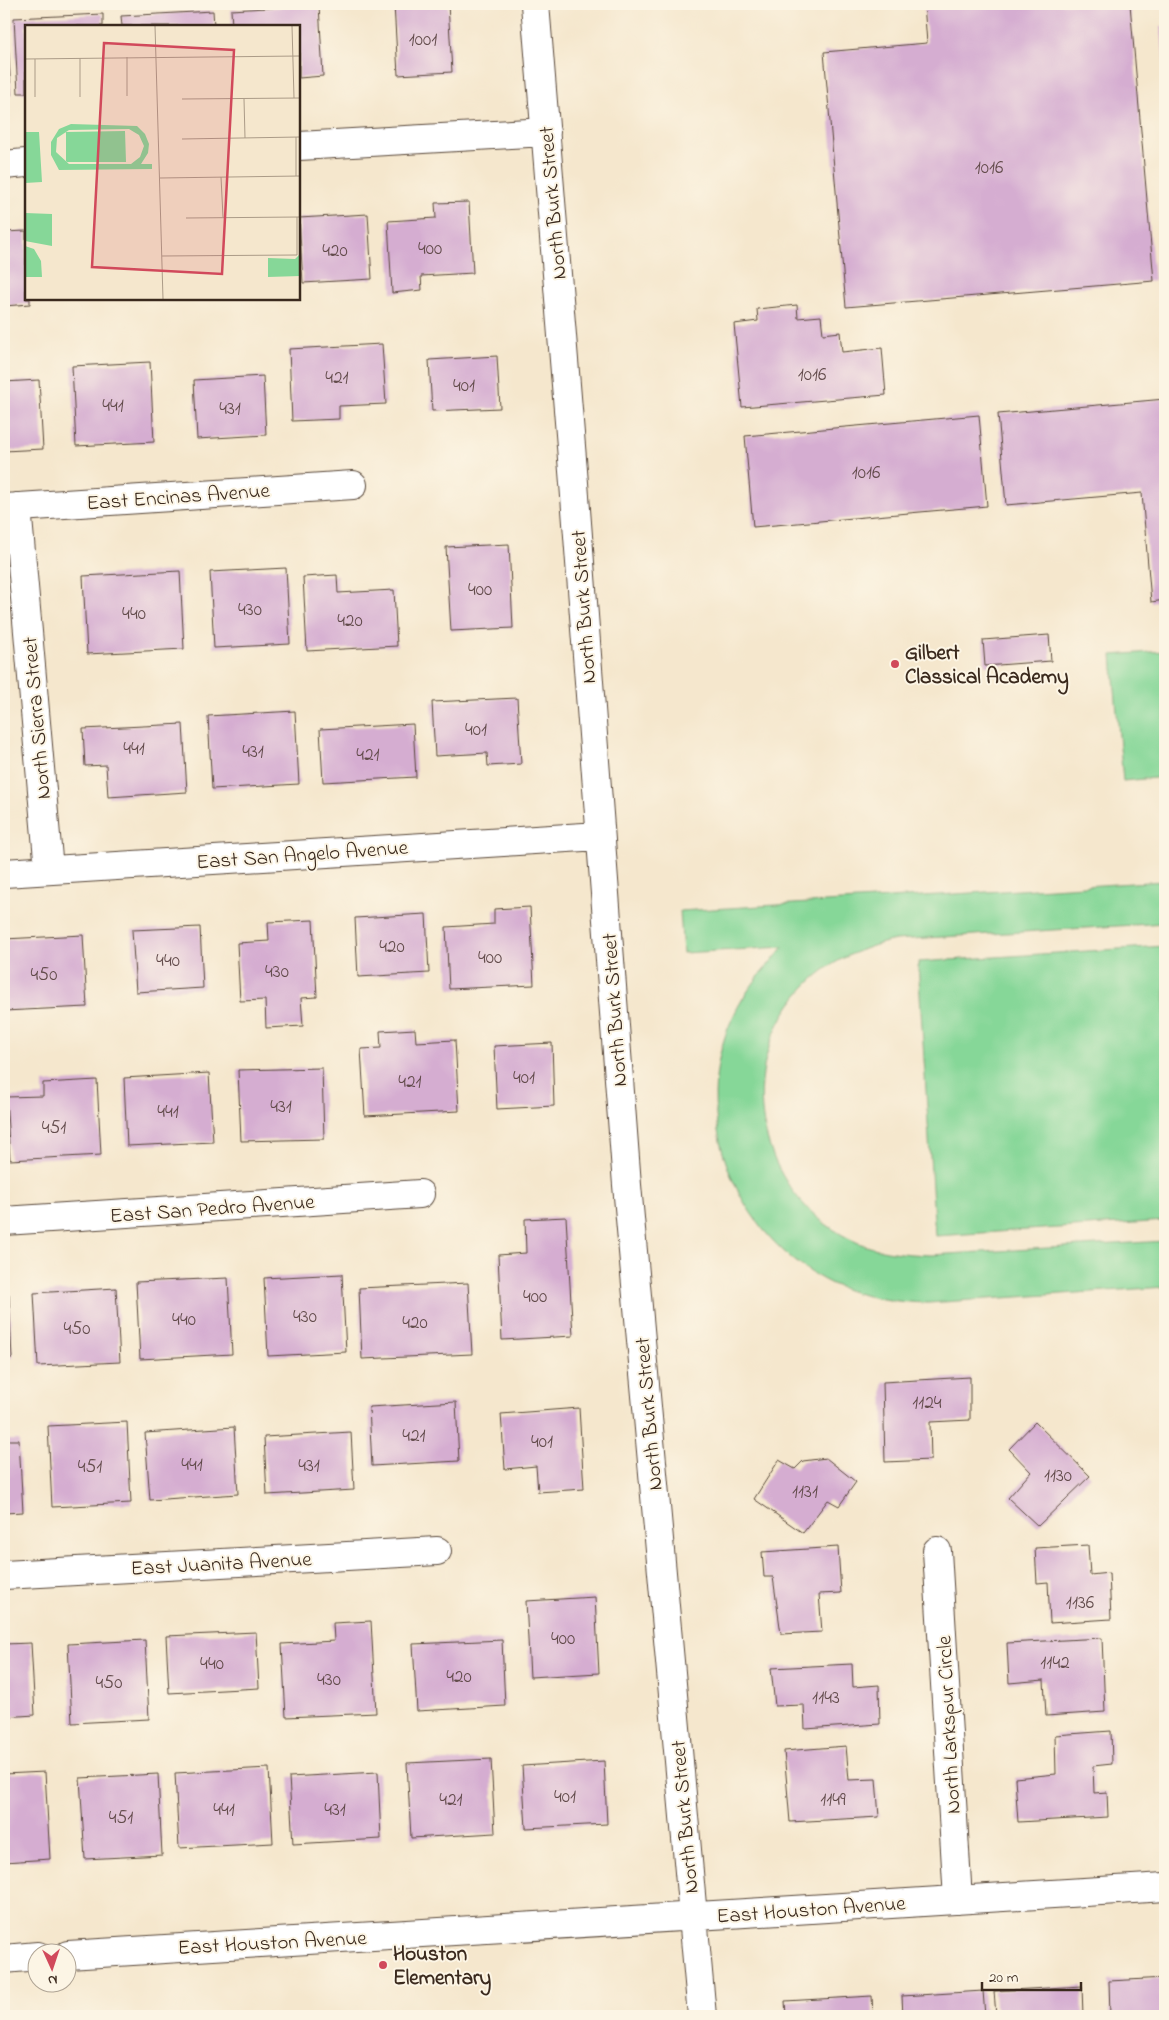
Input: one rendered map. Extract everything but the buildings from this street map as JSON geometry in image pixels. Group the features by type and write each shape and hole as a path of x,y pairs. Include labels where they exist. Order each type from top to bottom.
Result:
{"street":[{"name":"North Burk Street","path":"535,4 628,1185 702,2016"},
{"path":"300,146 546,132"},
{"path":"4,165 25,163"},
{"name":"East Encinas Avenue","path":"11,507 353,485"},
{"name":"North Sierra Street","path":"11,507 49,870"},
{"name":"East San Angelo Avenue","path":"4,873 600,836"},
{"name":"East San Pedro Avenue","path":"4,1221 420,1194"},
{"name":"East Juanita Avenue","path":"4,1575 437,1551"},
{"name":"North Larkspur Circle","path":"937,1551 958,1900"},
{"name":"East Houston Avenue","path":"78,1954 1165,1887"},
{"path":"4,1958 28,1957"}],"green space":[{"path":"1165,651 1165,777 1123,781 1112,655"},
{"path":"1165,881 1165,923 895,940 869,947 845,957 812,979 780,1020 767,1055 761,1090 764,1126 775,1160 793,1191 818,1218 850,1239 879,1250 931,1255 1165,1241 1165,1287 928,1303 903,1302 855,1293 832,1284 798,1263 769,1237 746,1205 729,1170 718,1133 715,1094 720,1055 733,1017 749,989 784,947 683,953 680,911"},
{"path":"1165,946 1165,1221 935,1236 918,962"}],"place":[{"name":"Gilbert Classical Academy","path":"895,664"},
{"name":"Houston Elementary","path":"383,1965"}]}
